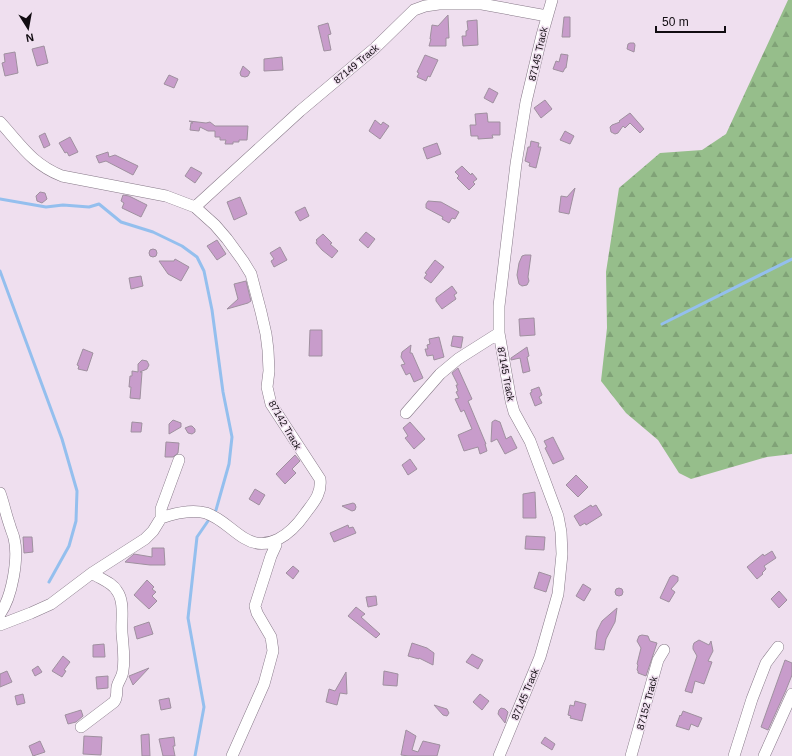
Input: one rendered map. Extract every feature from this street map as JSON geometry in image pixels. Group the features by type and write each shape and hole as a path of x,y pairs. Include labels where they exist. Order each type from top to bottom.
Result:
{"street":[{"name":"87145 Track","path":"499,756 540,657 558,594 562,554 561,532 558,516 533,448 514,412 499,333 500,306 516,164 526,102 552,0"},
{"name":"87149 Track","path":"195,207 300,111 375,48 414,10 425,6 439,4 482,4 547,16"},
{"name":"87142 Track","path":"0,122 27,154 35,161 62,176 166,196 195,207 215,225 243,261 251,274 266,334 269,371 267,387 271,404 320,479 320,490 318,496 303,518 276,541"},
{"path":"406,413 440,374 458,359 499,333"},
{"path":"0,624 51,604 92,573 145,539 153,531 161,518 161,509 178,460"},
{"path":"0,493 14,538 15,547 14,568 10,588 6,604 0,614"},
{"path":"161,518 191,511 200,512 217,518 244,538 255,543 265,544 276,541 276,545 270,556 255,606 257,613 271,637 273,651 264,684 232,756"},
{"path":"81,727 114,702 117,697 117,686 122,677 123,671 124,654 122,608 119,592 109,583 92,573"},
{"path":"734,756 752,699 766,663 778,647"},
{"name":"87152 Track","path":"631,756 658,660 664,650"},
{"path":"764,756 792,694"}],"green space":[{"path":"788,0 792,0 792,454 767,457 691,479 679,473 658,440 626,413 601,381 607,328 606,272 619,188 660,153 702,150 726,134"}],"building":[{"path":"448,15 449,38 446,38 446,46 429,46 432,25 438,26"},
{"path":"564,17 570,17 570,37 562,37"},
{"path":"477,20 478,45 463,46 462,36 466,36 466,31 468,30 467,21"},
{"path":"328,23 331,34 328,35 331,50 324,51 318,26"},
{"path":"634,43 635,45 634,52 627,49 628,44"},
{"path":"44,46 48,63 37,66 32,49"},
{"path":"15,52 18,73 5,76 2,63 5,62 4,54"},
{"path":"561,54 568,55 566,68 563,72 553,69 556,61 559,62"},
{"path":"425,55 438,60 430,77 428,76 426,81 417,77 419,73 417,72"},
{"path":"282,57 283,70 264,71 264,59"},
{"path":"243,66 250,72 248,76 245,77 241,76 240,73"},
{"path":"169,75 178,79 174,88 164,84"},
{"path":"489,88 498,93 493,103 484,98"},
{"path":"545,100 552,109 541,118 534,108"},
{"path":"487,113 488,122 500,122 500,135 492,135 493,138 478,139 478,136 471,136 470,125 476,125 475,114"},
{"path":"630,113 644,129 640,133 630,123 625,128 623,126 618,133 615,134 611,132 610,127 612,125 620,122 619,121"},
{"path":"375,120 381,125 383,122 389,126 380,139 369,131"},
{"path":"189,121 210,122 215,126 248,126 247,140 239,140 239,142 233,142 233,144 225,144 226,140 220,140 220,137 215,137 215,131 208,131 200,127 199,131 190,130 191,123 193,123"},
{"path":"565,131 574,136 570,144 560,140"},
{"path":"45,133 50,145 44,148 39,136"},
{"path":"70,137 78,152 69,156 67,152 65,153 59,143"},
{"path":"531,141 539,143 538,147 541,147 536,168 529,166 530,163 525,161"},
{"path":"437,143 441,154 427,159 423,148"},
{"path":"108,152 109,157 115,155 138,166 133,175 106,161 99,163 96,156"},
{"path":"462,166 471,175 472,173 477,179 473,182 475,184 469,190 457,178 459,176 455,172"},
{"path":"191,167 202,173 195,183 185,176"},
{"path":"575,188 569,214 559,212 561,196 567,197"},
{"path":"40,192 45,193 47,199 42,203 37,201 36,196"},
{"path":"123,195 129,196 147,205 141,217 122,208 124,203 121,201"},
{"path":"240,197 247,214 234,220 227,202"},
{"path":"428,201 441,202 459,212 455,219 452,218 449,223 442,219 443,217 426,208"},
{"path":"305,207 309,216 300,221 295,212"},
{"path":"366,232 375,239 368,248 359,240"},
{"path":"323,234 332,243 330,244 338,251 332,258 316,243 316,240"},
{"path":"217,240 226,254 217,260 207,246"},
{"path":"280,247 287,260 274,267 271,261 274,259 270,253"},
{"path":"153,249 156,250 156,256 153,257 150,256 149,253 150,250"},
{"path":"531,255 528,277 529,281 527,285 522,286 519,284 517,275 519,263 522,256"},
{"path":"175,259 189,267 181,281 168,274 159,261 174,261"},
{"path":"435,260 444,267 431,283 424,278 427,274 425,273"},
{"path":"141,276 143,286 131,289 129,278"},
{"path":"246,281 251,301 227,309 238,299 234,284"},
{"path":"452,286 457,293 454,295 456,299 442,309 436,301 436,298"},
{"path":"534,318 535,335 520,336 519,319"},
{"path":"310,330 322,330 322,356 309,356"},
{"path":"453,336 463,337 461,348 451,346"},
{"path":"439,337 444,357 434,360 433,355 427,356 425,349 428,349 427,345 430,344 429,339"},
{"path":"411,345 410,353 412,353 423,378 414,382 410,373 406,375 401,365 405,364 401,357 402,352"},
{"path":"527,347 529,356 527,357 530,371 523,373 520,358 511,360 511,358"},
{"path":"83,349 93,353 87,371 78,369 79,366 77,365"},
{"path":"142,360 147,361 149,365 147,369 140,372 142,372 140,399 130,398 130,376 132,376 132,371 138,372 138,364"},
{"path":"458,368 472,399 468,401 486,444 487,451 480,454 478,447 464,451 458,435 472,429 464,410 461,412 455,399 459,398 456,392 458,391 456,385 458,385 452,373"},
{"path":"539,387 542,395 539,397 542,403 535,406 530,393 532,392 531,390"},
{"path":"173,420 181,423 181,427 169,434 169,424"},
{"path":"495,420 500,422 506,439 511,436 517,448 505,454 497,439 491,442 492,422"},
{"path":"132,422 142,423 141,432 131,432"},
{"path":"410,422 425,439 414,449 405,438 408,436 403,428"},
{"path":"190,426 195,429 195,432 192,434 188,433 185,428"},
{"path":"553,437 564,459 553,464 545,448 547,447 544,441"},
{"path":"166,442 179,443 178,453 173,457 165,457"},
{"path":"295,455 300,461 292,469 296,473 285,484 276,474"},
{"path":"410,459 417,469 408,475 402,465"},
{"path":"576,475 588,487 578,497 566,485"},
{"path":"255,489 265,495 259,505 249,499"},
{"path":"535,492 536,518 523,518 523,494"},
{"path":"353,503 356,507 355,510 352,511 342,506"},
{"path":"591,505 592,507 596,505 602,515 586,525 585,523 580,526 574,516"},
{"path":"348,525 349,528 353,527 356,533 334,542 330,533"},
{"path":"526,536 545,537 544,550 525,549"},
{"path":"23,537 32,537 33,552 24,553"},
{"path":"152,548 164,548 165,565 125,562 134,554 152,557"},
{"path":"772,551 776,558 764,566 766,569 757,579 747,567 763,554 764,556"},
{"path":"293,566 299,571 293,579 286,573"},
{"path":"539,572 551,576 546,592 534,588"},
{"path":"673,575 678,577 678,581 671,589 675,592 669,602 660,598 670,577"},
{"path":"147,580 154,587 152,589 156,592 152,596 157,601 149,609 134,595"},
{"path":"583,584 591,589 584,601 576,596"},
{"path":"619,588 622,589 622,595 619,596 616,595 615,592 616,589"},
{"path":"779,591 787,600 779,608 771,599"},
{"path":"376,596 377,605 368,607 366,597"},
{"path":"356,607 365,614 361,617 380,634 376,638 348,616"},
{"path":"617,608 615,622 606,639 604,650 595,649 597,631 602,621"},
{"path":"149,622 153,634 137,639 134,627"},
{"path":"639,636 648,636 650,641 657,643 646,676 638,673 637,670 641,648 637,641"},
{"path":"699,640 709,645 711,641 713,651 708,661 712,662 704,684 695,681 692,693 685,691 697,656 693,646 694,643"},
{"path":"412,643 427,648 434,653 433,665 419,658 408,656"},
{"path":"104,644 105,657 93,657 93,645"},
{"path":"472,654 483,660 478,669 466,662"},
{"path":"63,656 70,662 64,670 66,671 62,677 52,671"},
{"path":"785,660 792,663 792,675 768,730 761,727"},
{"path":"38,666 42,672 35,676 32,670"},
{"path":"149,668 133,685 129,676"},
{"path":"7,671 12,682 0,687 0,674"},
{"path":"384,671 398,674 397,686 383,685"},
{"path":"346,672 347,694 340,693 337,705 326,702 329,689 335,691"},
{"path":"108,676 108,688 97,689 96,677"},
{"path":"23,694 25,703 17,705 15,696"},
{"path":"480,694 489,701 482,710 473,702"},
{"path":"169,698 171,708 161,710 159,700"},
{"path":"575,701 586,704 582,721 570,718 571,716 568,715 570,705 574,706"},
{"path":"434,705 447,709 449,713 447,716 443,715"},
{"path":"501,708 508,712 505,723 498,714"},
{"path":"81,710 83,716 76,722 68,724 65,715"},
{"path":"683,711 702,718 698,727 691,724 689,730 676,726"},
{"path":"406,730 416,736 412,750 418,752 423,741 440,745 437,756 401,755"},
{"path":"149,734 150,756 142,756 141,735"},
{"path":"84,736 102,737 101,755 83,754"},
{"path":"174,737 175,746 173,746 175,756 163,756 159,739"},
{"path":"545,737 555,744 552,750 541,743"},
{"path":"40,741 45,752 33,756 29,746"}],"waterway":[{"path":"0,199 46,207 63,205 89,207 99,204 121,222 153,232 182,246 197,257 204,271 212,310 223,392 232,437 229,464 216,510"},
{"path":"662,324 792,259"},
{"path":"0,271 62,439 77,491 76,521 69,546 49,582"},
{"path":"195,756 204,707 188,618 197,537 208,521"}]}
